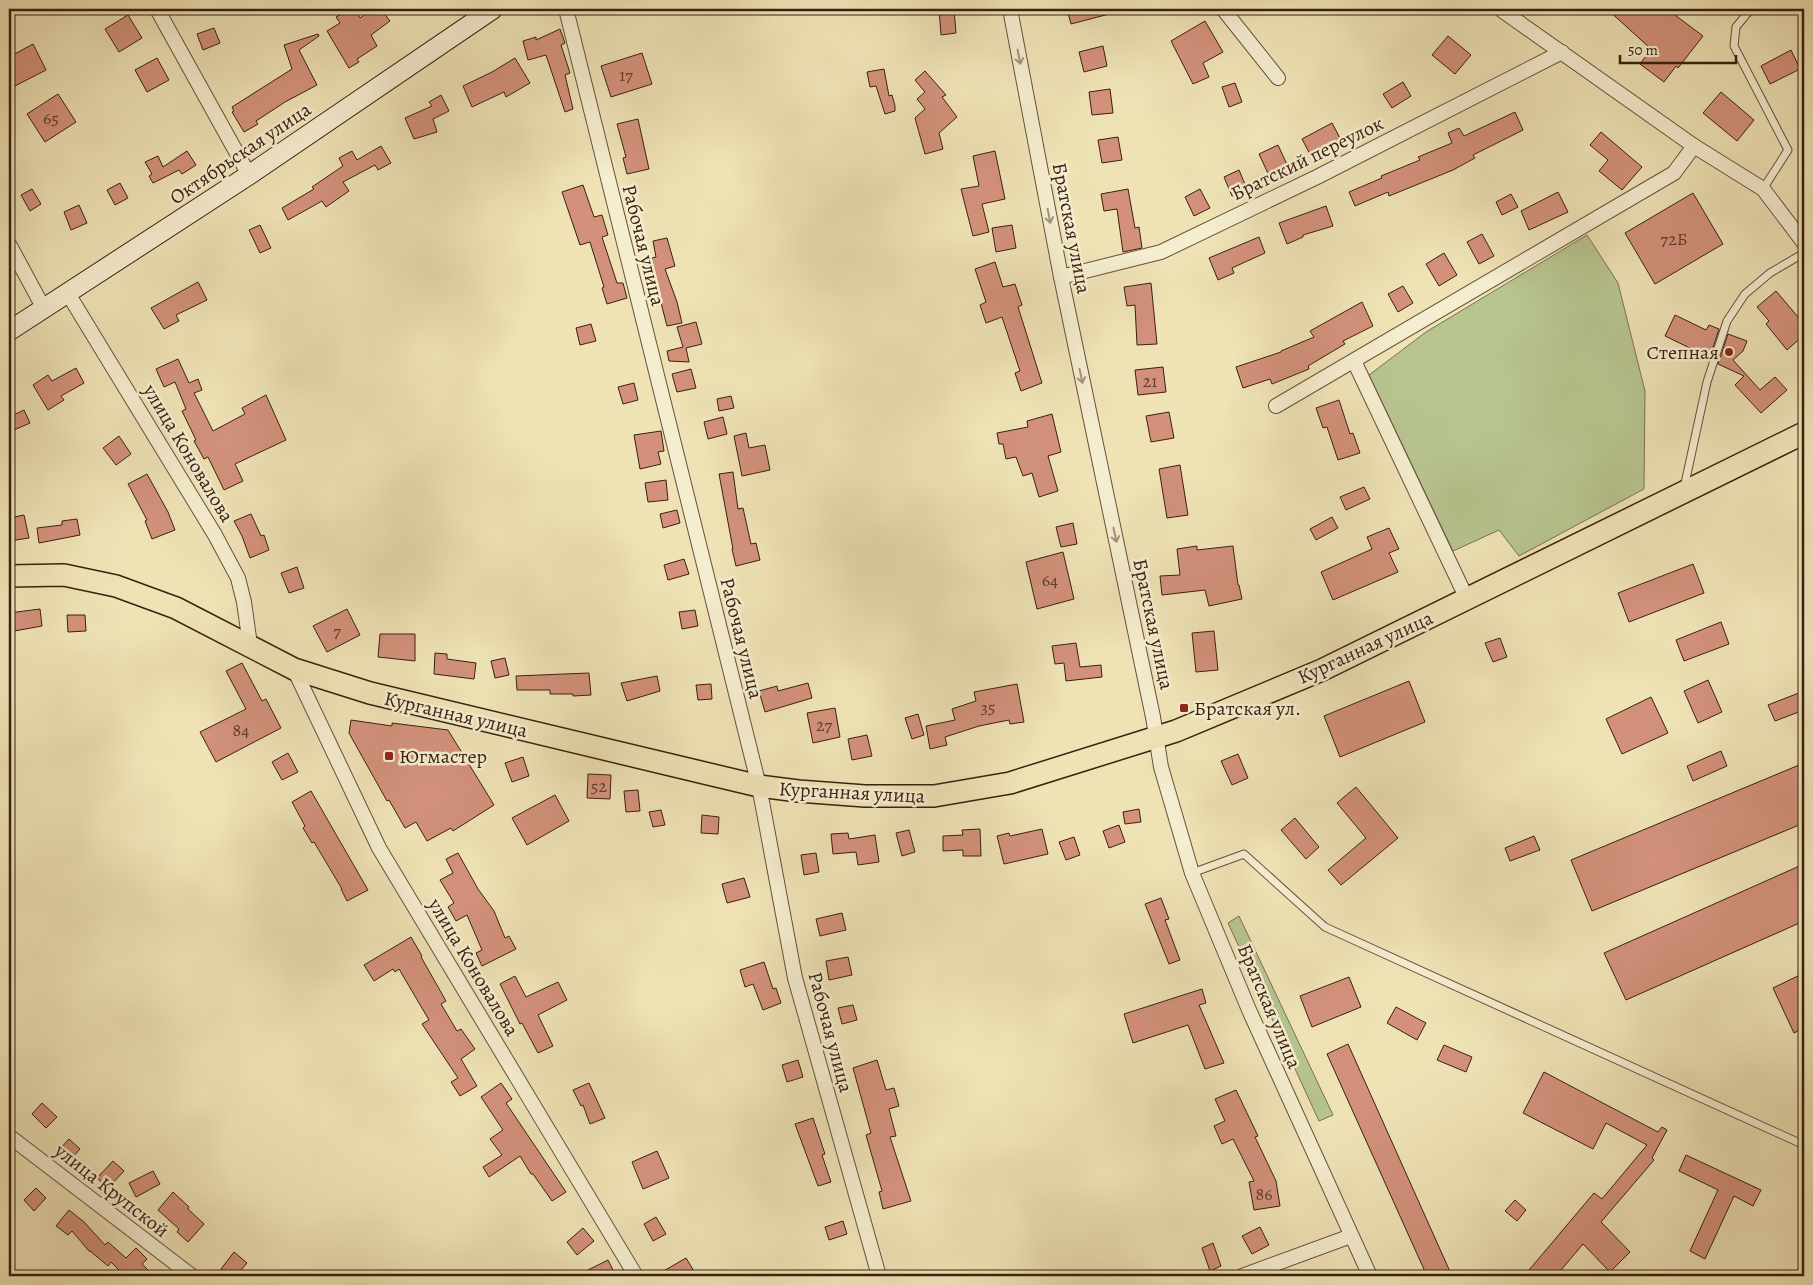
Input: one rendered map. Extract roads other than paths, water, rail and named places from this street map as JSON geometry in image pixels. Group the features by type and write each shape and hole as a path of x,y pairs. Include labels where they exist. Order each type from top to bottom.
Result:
{"main road":[{"name":"Курганная улица","path":"9,576 64,575 116,586 176,608 294,668 370,693 759,786 865,796 934,796 1010,782 1156,738 1322,670 1804,433"}],"street":[{"path":"157,9 249,175"},
{"name":"Октябрьская улица","path":"9,331 249,175 493,9"},
{"name":"Рабочая улица","path":"566,9 759,786 795,978 878,1276"},
{"name":"Братская улица","path":"1010,9 1061,277 1161,767 1192,873 1249,1010 1370,1276"},
{"path":"1223,9 1278,78"},
{"path":"1500,9 1694,146 1763,189 1804,243"},
{"name":"Братский переулок","path":"1061,277 1162,252 1317,177 1562,52"},
{"path":"1276,406 1674,173 1694,146"},
{"path":"9,244 44,307"},
{"name":"улица Коновалова","path":"67,292 216,535 238,578 244,602 250,645"},
{"path":"1354,361 1467,599"},
{"name":"улица Коновалова","path":"294,668 379,848 636,1276"},
{"name":"улица Крупской","path":"9,1136 192,1276"},
{"path":"1242,1276 1351,1236"}],"lane":[{"path":"1751,9 1736,27 1734,46 1788,150 1763,189"},
{"path":"1683,493 1707,382 1727,321 1745,294 1770,273 1804,253"},
{"path":"1192,873 1244,854 1325,927 1804,1145"}],"place":[{"name":"Степная","path":"1729,352"},
{"name":"Братская ул.","path":"1184,708"},
{"name":"Югмастер","path":"389,756"}]}
